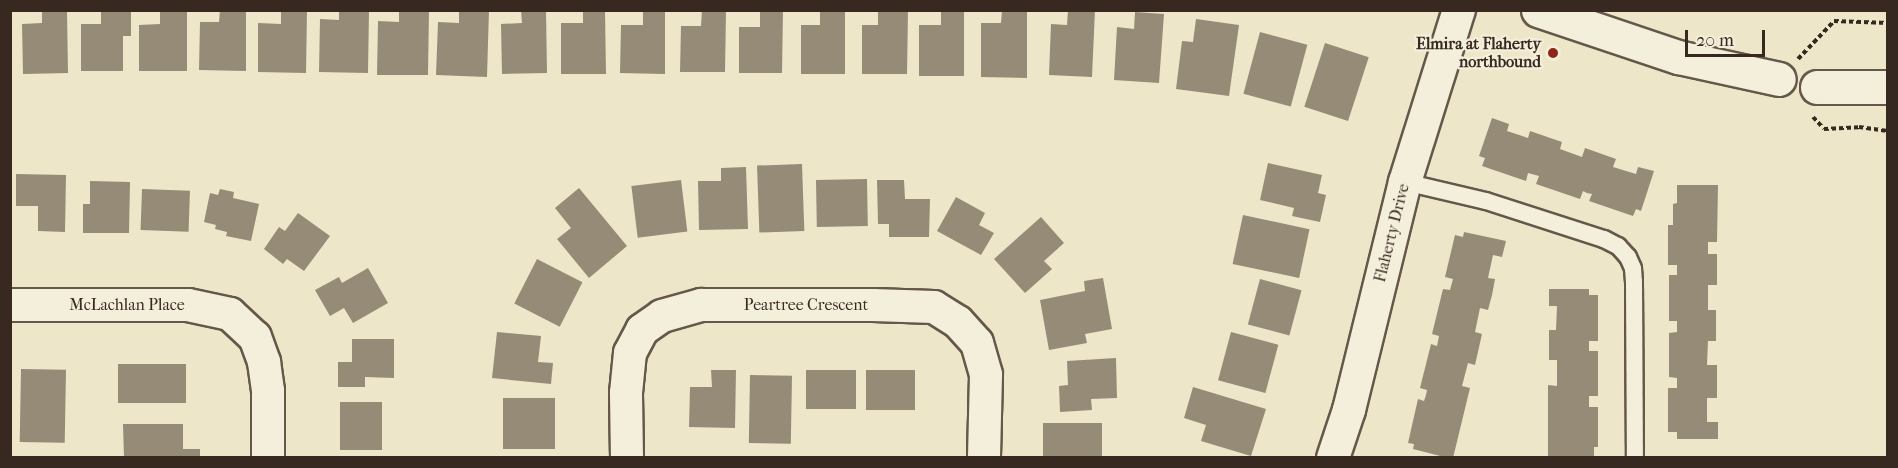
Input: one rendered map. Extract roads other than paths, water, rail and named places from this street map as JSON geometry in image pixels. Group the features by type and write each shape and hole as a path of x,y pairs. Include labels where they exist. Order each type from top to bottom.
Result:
{"main road":[{"path":"1538,10 1678,57 1779,79"},
{"path":"1817,87 1887,87"}],"street":[{"name":"Flaherty Drive","path":"1334,458 1349,410 1405,182 1459,10"},
{"name":"McLachlan Place","path":"10,305 188,305 230,314 255,337 264,362 268,391 268,458"},
{"name":"Peartree Crescent","path":"627,458 626,393 630,353 642,330 662,316 701,305 934,307 958,322 977,343 986,375 984,458"}],"lane":[{"path":"1405,182 1486,201 1604,239 1618,246 1628,257 1633,268 1634,282 1635,458"}],"place":[{"name":"Elmira at Flaherty northbound","path":"1553,53"}]}
